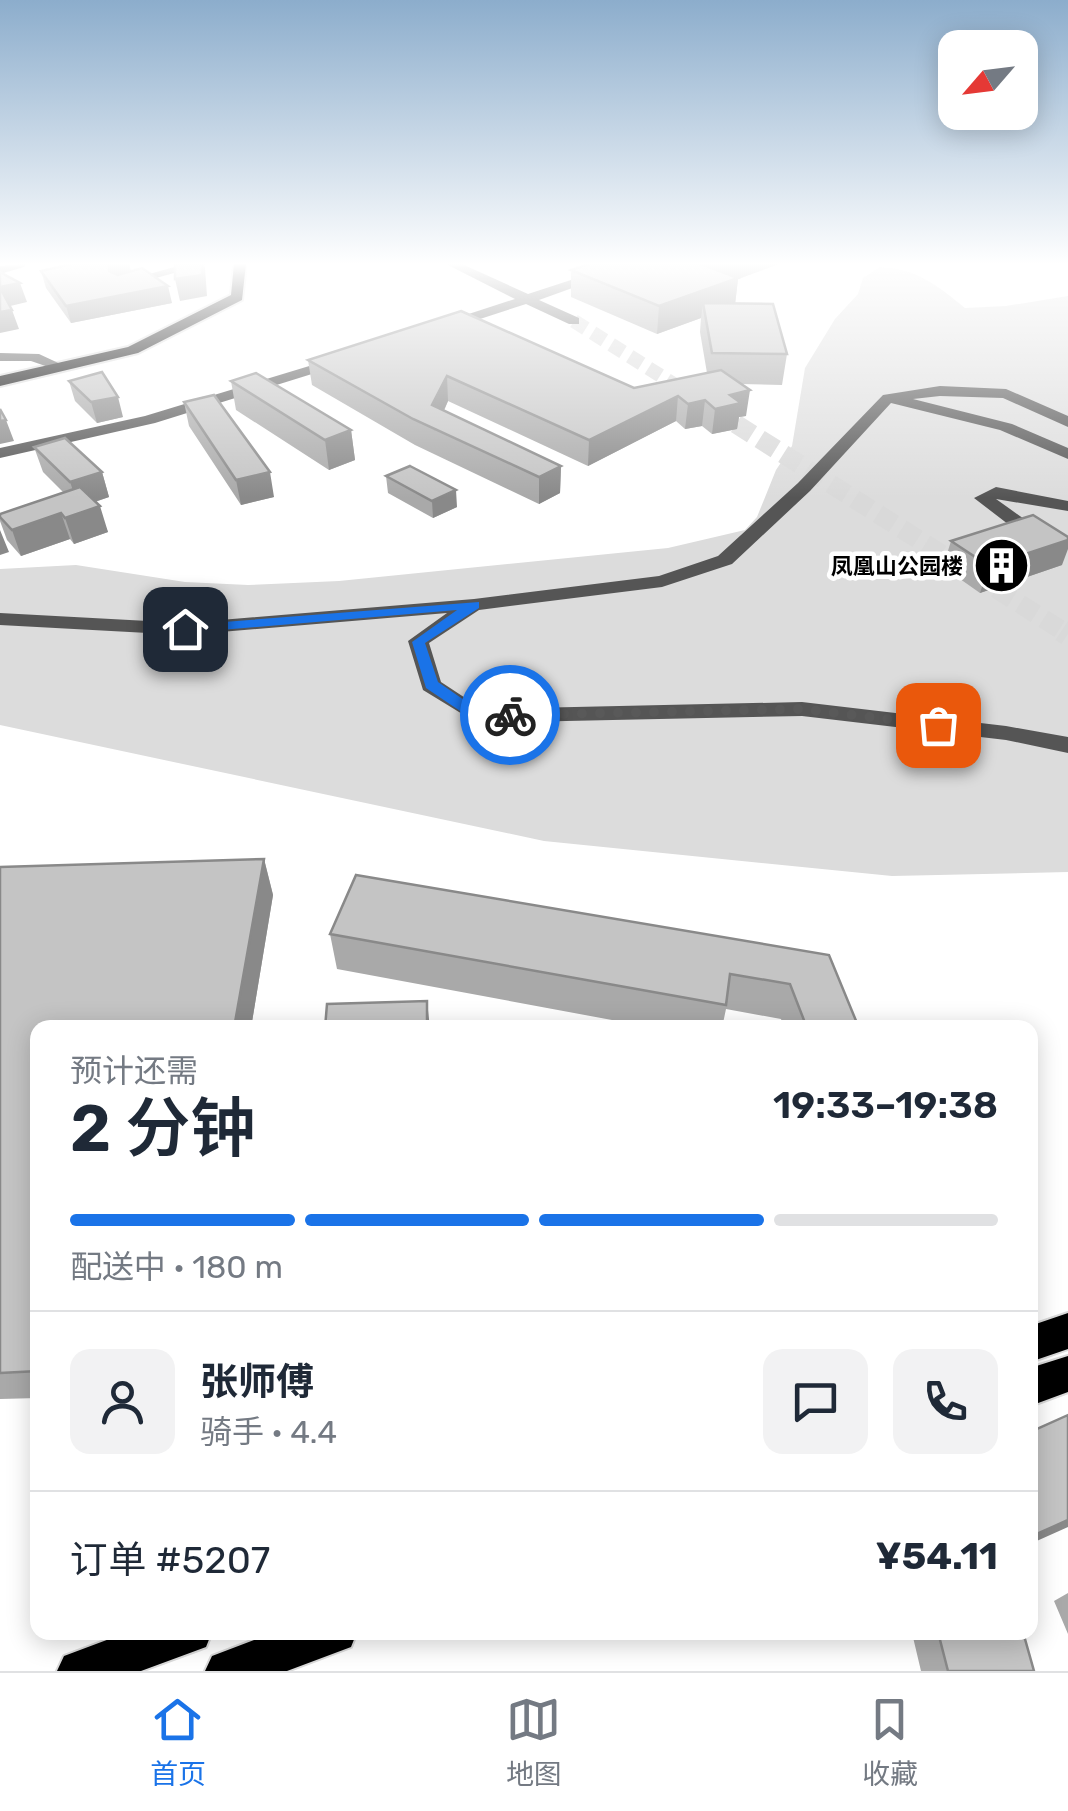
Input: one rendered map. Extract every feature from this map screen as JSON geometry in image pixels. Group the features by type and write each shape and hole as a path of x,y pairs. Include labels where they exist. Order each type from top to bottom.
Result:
{"main road":[{"path":"0,381 133,350 150,342"},
{"path":"1038,1341 1068,1331"},
{"path":"1038,1384 1068,1374"},
{"path":"78,1671 167,1640"},
{"path":"227,1671 314,1640"}],"street":[{"path":"0,453 149,420 363,353"},
{"path":"0,357 48,360 60,367"},
{"path":"0,619 185,629 474,605 662,581 726,560 804,487 888,398 940,392 1006,394 1068,422"},
{"path":"888,398 1006,427 1068,454"},
{"path":"1054,550 983,498 996,492 1068,506"},
{"path":"474,605 418,642 431,684 477,716 802,709 1006,733 1068,745"}],"shaded area":[{"path":"821,342 1068,342 1068,872 892,876 544,841 0,725 0,569 76,565 185,582 248,585 339,581 668,548 745,530 757,517 776,470 792,446 805,368"}],"building":[{"path":"364,342 531,342 634,388 721,370 750,390 730,395 741,403 715,409 705,400 688,404 678,396 589,440 447,376 432,405 561,466 539,477 413,419 308,360"},
{"path":"710,342 784,342 787,354 712,353"},
{"path":"102,372 118,397 91,402 69,381"},
{"path":"256,373 351,430 325,440 231,381"},
{"path":"214,395 270,472 236,480 184,402"},
{"path":"65,438 102,472 70,482 34,447"},
{"path":"410,466 456,490 432,501 386,476"},
{"path":"80,487 100,506 65,518 61,513 12,530 0,517 0,514"},
{"path":"1033,515 1068,540 989,566 951,541"},
{"path":"264,859 235,1020 30,1020 30,1371 0,1373 0,867"},
{"path":"356,875 829,955 856,1020 804,1020 790,984 730,974 726,1005 330,934"},
{"path":"427,1001 427,1020 326,1020 327,1004"},
{"path":"1068,1415 1068,1520 1038,1533 1038,1428"},
{"path":"940,1640 1025,1640 1034,1671 948,1671"}],"tunnel":[{"path":"607,342 740,426"},
{"path":"736,424 1066,633"},
{"path":"1062,630 1068,634"}],"way so far":[{"path":"510,715 802,709 938,725"}],"place":[{"name":"凤凰山公园楼","path":"1002,566"}],"route":[{"path":"185,629 474,605 418,642 431,684 477,716 510,715"}]}
